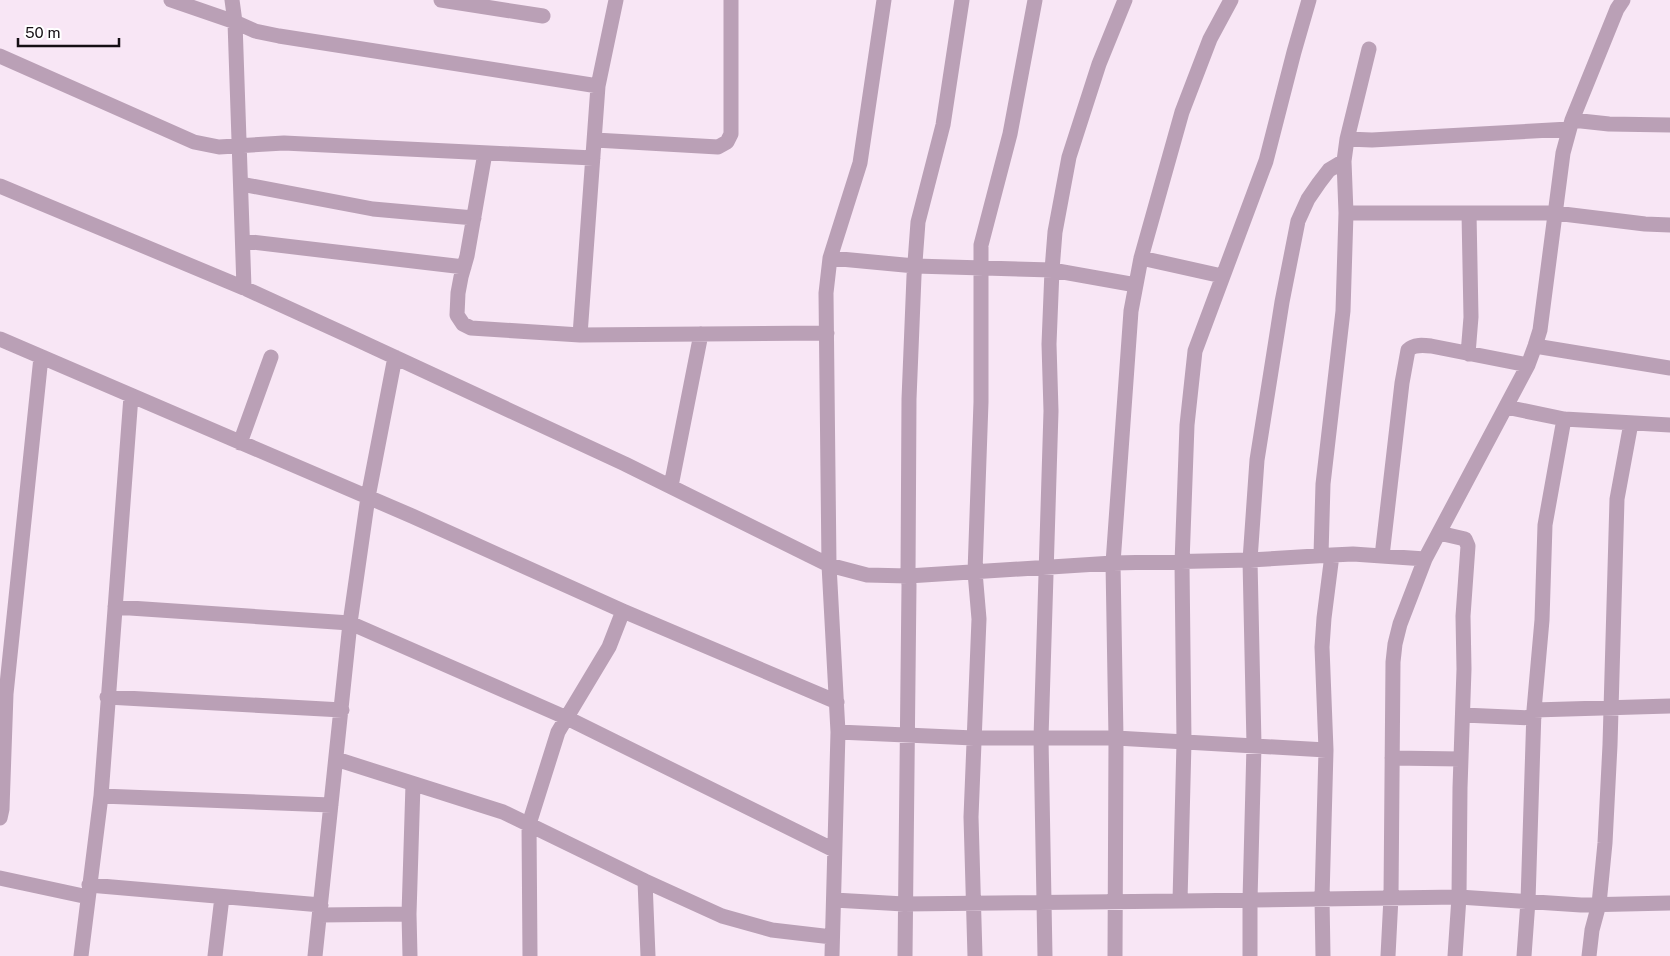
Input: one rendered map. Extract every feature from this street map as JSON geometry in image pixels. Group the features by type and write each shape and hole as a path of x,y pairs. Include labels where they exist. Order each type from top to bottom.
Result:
{"street":[{"path":"171,0 235,22 255,31 279,36 598,86"},
{"path":"232,0 235,22 244,288"},
{"path":"441,0 543,16"},
{"path":"580,335 598,86 616,0"},
{"path":"594,140 718,147 727,142 731,134 731,0"},
{"path":"832,956 838,732 829,565 826,293 830,258 860,163 884,0"},
{"path":"905,956 909,399 914,266 918,222 943,125 962,0"},
{"path":"976,956 971,817 979,619 974,572 981,402 981,245 1010,134 1034,0"},
{"path":"1045,956 1041,738 1051,411 1049,344 1055,232 1069,157 1100,64 1126,0"},
{"path":"1115,956 1116,738 1113,563 1131,311 1141,258 1182,112 1210,39 1230,0"},
{"path":"1180,902 1184,742 1182,562 1187,425 1195,350 1266,160 1309,0"},
{"path":"1388,956 1391,897 1393,662 1395,644 1400,624 1425,559 1528,365 1535,346 1540,330 1563,153 1571,124 1617,9 1623,0"},
{"path":"1322,956 1326,750 1322,647 1326,555 1323,484 1343,311 1346,213 1344,162 1347,139 1369,49"},
{"path":"0,56 194,142 219,147 284,143 331,144 593,158"},
{"path":"1347,139 1372,140 1571,124 1670,125"},
{"path":"485,153 474,218 461,277 457,315 462,324 471,328 580,335 827,333"},
{"path":"1250,956 1254,746 1250,560 1257,460 1282,302 1298,221 1308,199 1329,170 1344,162"},
{"path":"241,184 373,209 474,218"},
{"path":"0,186 244,288 671,486 829,565 867,575 908,576 1113,563 1250,560 1326,555 1425,559"},
{"path":"1346,213 1555,213 1645,224 1670,225"},
{"path":"1468,354 1471,317 1469,213"},
{"path":"243,241 464,267"},
{"path":"830,258 914,266 1052,270 1136,285"},
{"path":"1141,258 1222,276"},
{"path":"671,486 702,334"},
{"path":"0,339 837,702"},
{"path":"1382,556 1402,383 1408,350 1411,347 1421,345 1528,365"},
{"path":"1535,346 1670,368"},
{"path":"0,818 6,694 41,357"},
{"path":"240,443 271,357"},
{"path":"315,956 350,623 368,497 395,358"},
{"path":"81,956 101,796 131,396"},
{"path":"1506,407 1564,418 1670,425"},
{"path":"1524,956 1528,901 1534,714 1542,620 1546,525 1564,418"},
{"path":"1589,956 1598,904 1605,842 1618,499 1630,423"},
{"path":"1439,533 1465,539 1468,546 1463,616 1464,669 1459,897 1455,956"},
{"path":"115,607 350,623 567,718 834,850"},
{"path":"530,956 529,824 558,732 609,647 623,610"},
{"path":"107,697 342,710"},
{"path":"1463,715 1534,714 1610,708 1670,706"},
{"path":"838,732 974,738 1116,738 1326,750"},
{"path":"1392,758 1461,759"},
{"path":"336,759 503,812 722,916 772,930 832,937"},
{"path":"410,956 413,784"},
{"path":"101,796 331,805"},
{"path":"0,878 89,891 222,896 320,910 410,914"},
{"path":"645,881 648,956"},
{"path":"215,956 222,896"},
{"path":"834,900 904,904 1459,897 1581,905 1670,903"}]}
